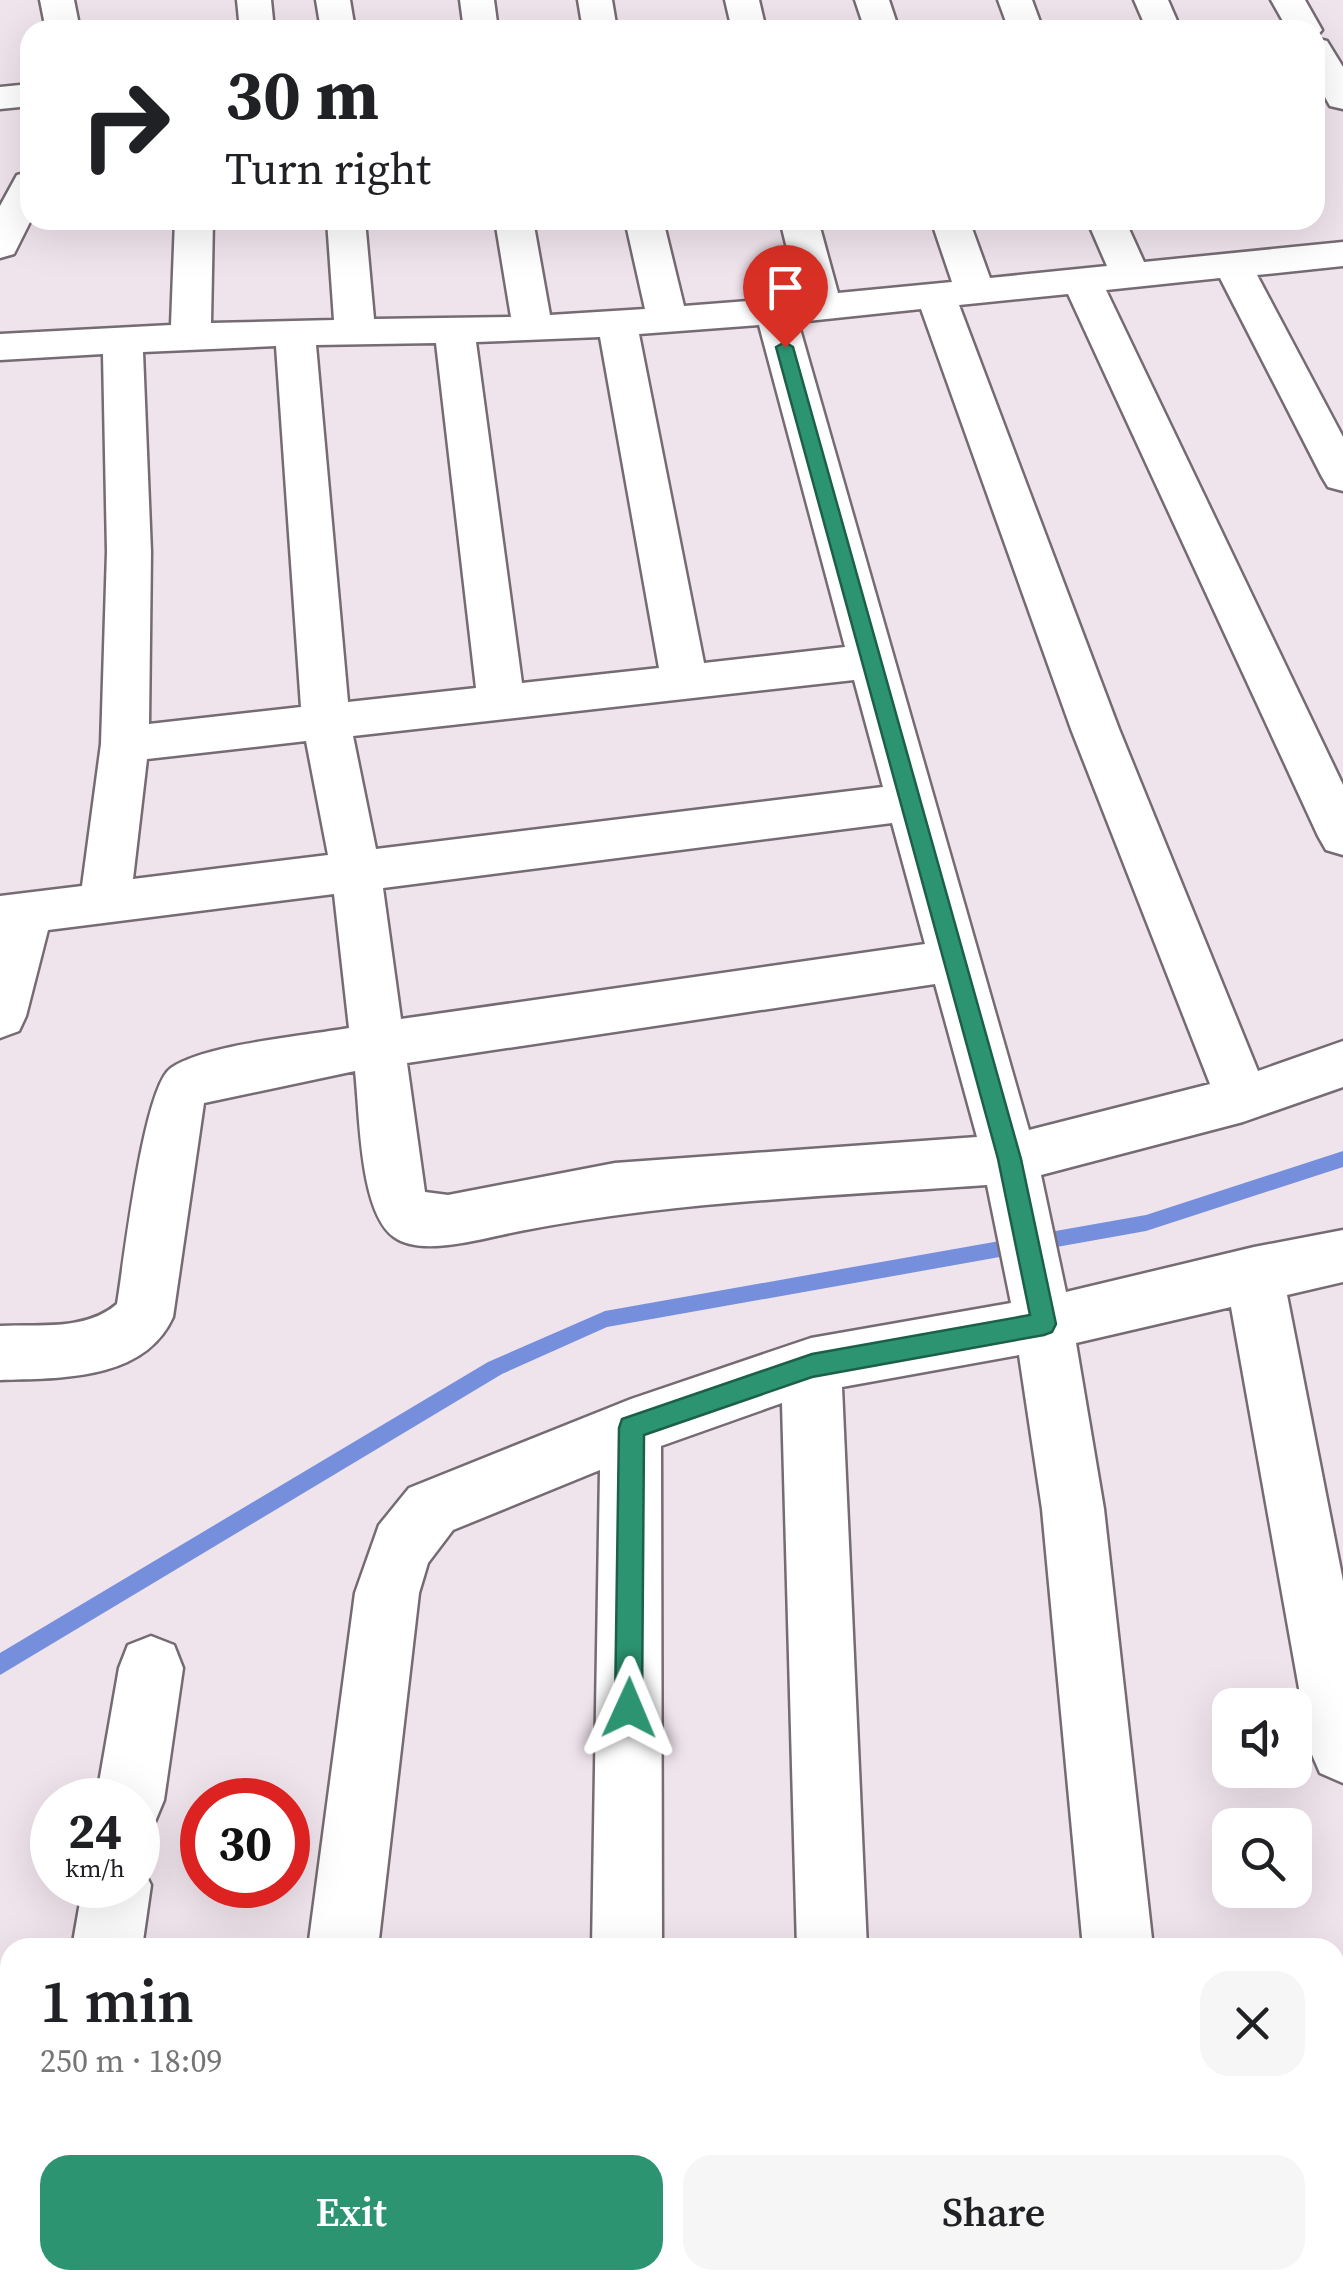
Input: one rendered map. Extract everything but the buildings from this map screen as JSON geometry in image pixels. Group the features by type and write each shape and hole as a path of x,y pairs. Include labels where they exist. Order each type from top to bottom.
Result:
{"street":[{"path":"1325,66 1343,98"},
{"path":"0,246 20,204"},
{"path":"191,336 194,230"},
{"path":"347,230 355,331"},
{"path":"516,230 533,328"},
{"path":"646,230 667,319"},
{"path":"802,230 822,309"},
{"path":"951,230 955,294 1107,760 1243,1099"},
{"path":"1110,230 1130,274"},
{"path":"1258,230 1272,260"},
{"path":"0,346 295,332 533,328 822,309 1343,254"},
{"path":"1231,264 1343,478"},
{"path":"1081,279 1343,836"},
{"path":"775,312 913,802 1014,1181 1044,1324 1073,1509 1117,1938"},
{"path":"617,323 684,682"},
{"path":"454,330 502,701"},
{"path":"295,332 326,720 356,873 398,1201 414,1220 448,1220 615,1188 1014,1181 1343,1064"},
{"path":"105,904 125,744 129,552 123,340"},
{"path":"125,744 874,661"},
{"path":"0,1016 13,915 913,802"},
{"path":"0,1353 94,1348 125,1337 144,1317 177,1103 185,1087 201,1078 376,1045 956,960"},
{"path":"344,1938 387,1593 400,1547 431,1509 631,1428 812,1365 1044,1324 1343,1256"},
{"path":"1254,1274 1343,1750"},
{"path":"812,1365 832,1938"},
{"path":"627,1938 631,1428"},
{"path":"134,1778 151,1668"},
{"path":"109,1938 113,1908"}],"waterway":[{"path":"0,1665 495,1368 605,1319 1146,1223 1343,1159"}],"route":[{"path":"629,1708 631,1428 812,1365 1044,1324 1010,1159 785,347"}]}
